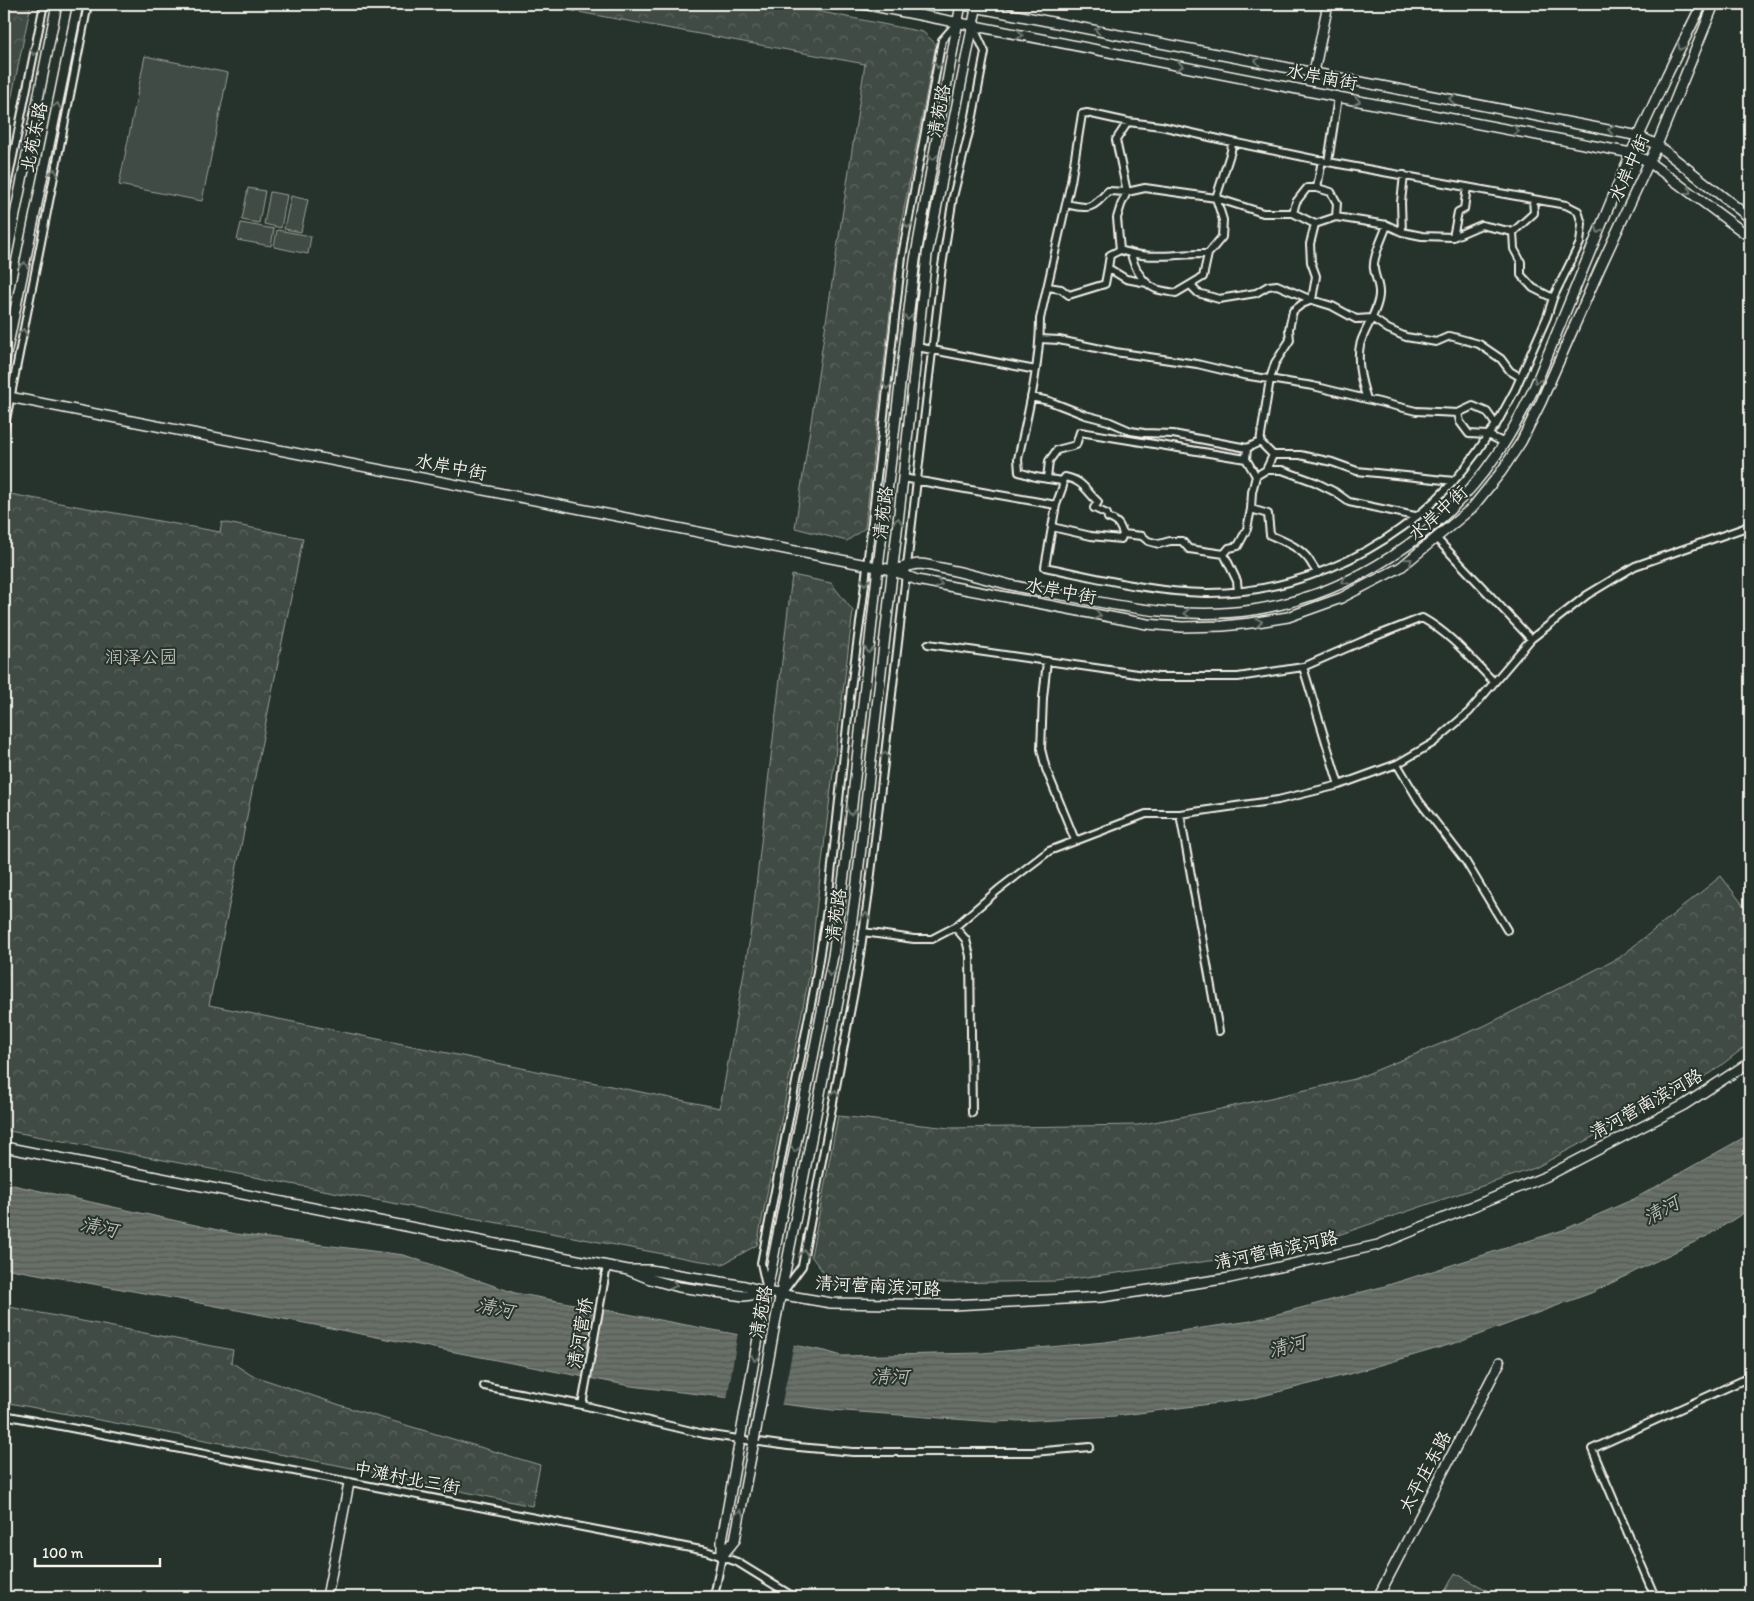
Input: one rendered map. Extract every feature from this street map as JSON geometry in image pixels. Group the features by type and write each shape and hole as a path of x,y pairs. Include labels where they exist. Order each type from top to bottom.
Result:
{"street":[{"path":"4,201 44,4"},
{"name":"北苑东路","path":"4,270 57,4"},
{"name":"北苑东路","path":"4,364 78,4"},
{"path":"4,430 7,396 88,4"},
{"name":"水岸南街","path":"863,4 1631,153 1649,162 1750,237"},
{"name":"水岸南街","path":"960,4 977,5 1639,136 1657,145 1750,218"},
{"name":"清苑路","path":"722,1556 722,1540 767,1292 833,956 846,860 878,567 915,260 960,4"},
{"path":"1314,72 1328,4"},
{"name":"水岸中街","path":"7,396 892,570 906,571 919,564 1139,610 1191,613 1237,612 1260,609 1340,584 1391,557 1457,504 1497,455 1516,425 1534,388 1631,153 1702,4"},
{"name":"水岸中街","path":"906,571 917,580 1147,624 1182,627 1223,626 1288,617 1341,598 1401,567 1472,508 1501,472 1521,442 1541,402 1657,145 1714,4"},
{"name":"清苑路","path":"722,1556 735,1540 846,961 856,891 927,255 977,5"},
{"path":"767,1292 761,1263 815,984 828,903 902,256 942,40 958,22"},
{"path":"781,1295 802,1266 857,976 943,257 953,197 973,116 985,52 972,26"},
{"path":"1317,188 1325,161 1338,97"},
{"path":"1088,113 1128,122 1161,126 1325,161 1566,205 1578,211 1582,224 1580,243 1553,298 1547,317 1520,377 1496,425 1488,434 1477,454 1454,481 1415,516 1378,544 1318,573 1269,586 1238,591 1206,593 1147,589 1045,567 1056,505 1063,486 1062,481 1019,472 1018,459 1036,370 1040,339 1040,318 1066,204 1082,114 1088,113"},
{"path":"1120,250 1118,218 1127,192 1116,140 1128,122"},
{"path":"1131,254 1134,267 1148,283 1157,289 1176,293 1203,277 1208,254 1222,237 1223,220 1216,198 1231,151 1232,142"},
{"path":"1402,232 1401,202 1404,175"},
{"path":"1453,237 1458,212 1464,209 1466,187"},
{"path":"1066,204 1084,208 1096,204 1108,191 1127,192 1145,188 1216,198 1263,213 1294,213 1315,224 1336,217 1387,225 1402,232 1422,236 1453,237 1480,225 1513,232"},
{"path":"1294,213 1296,202 1307,188 1317,188 1331,192 1337,203 1336,217"},
{"path":"1513,232 1534,213 1533,199"},
{"path":"4,232 14,220"},
{"path":"1312,300 1316,276 1311,262 1310,244 1315,224"},
{"path":"1367,399 1362,378 1359,350 1372,318 1379,292 1373,268 1378,247 1387,225"},
{"path":"1513,232 1514,248 1521,262 1521,275 1534,288 1553,298"},
{"path":"1048,287 1060,289 1069,295 1105,284 1110,255 1120,250 1146,257 1185,253 1208,254"},
{"path":"1108,268 1126,279 1148,283"},
{"path":"1190,285 1198,293 1219,299 1256,293 1268,286 1276,285 1332,306 1356,319 1372,318 1388,329 1406,337 1436,342 1450,336 1479,344 1501,358 1510,370 1520,377"},
{"path":"1260,442 1270,379 1275,363 1290,340 1289,329 1293,311 1302,304 1312,300"},
{"path":"1040,339 1059,340 1115,352 1197,364 1243,376 1313,386 1416,411 1458,413 1473,406 1487,412 1496,425"},
{"path":"917,347 1036,370"},
{"path":"1031,396 1049,400 1131,431 1173,434 1247,448 1260,442"},
{"path":"1458,413 1460,422 1469,434 1488,434 1505,442"},
{"path":"1048,479 1049,462 1057,450 1076,445 1080,432 1246,459"},
{"path":"1260,442 1273,455 1300,455 1332,462 1357,471 1454,481"},
{"path":"1224,554 1229,548 1238,546 1247,529 1256,476 1246,459 1247,448"},
{"path":"1266,470 1273,455"},
{"path":"1256,476 1266,470 1282,470 1315,482 1335,492 1349,502 1415,516"},
{"path":"1052,527 1091,536 1121,539 1123,534 1116,521 1094,508 1098,502 1090,495 1084,485 1075,479 1065,477 1062,481"},
{"path":"903,478 1056,505"},
{"path":"1251,509 1268,514 1270,535 1300,551 1318,573"},
{"path":"863,932 914,939 932,939 955,927 998,890 1049,851 1146,814 1180,814 1278,800 1339,785 1397,764 1433,744 1469,712 1531,639 1587,595 1635,566 1744,528 1750,524"},
{"path":"1123,534 1142,536 1159,544 1170,541 1182,542 1190,549 1224,554"},
{"path":"1436,538 1531,639"},
{"path":"1224,554 1237,582 1238,591"},
{"path":"928,644 1158,677 1238,676 1303,667 1422,618 1437,626 1452,638 1494,682"},
{"path":"1048,661 1043,698 1041,749 1046,769 1075,840"},
{"path":"1303,667 1339,785"},
{"path":"1397,764 1419,801 1466,862 1507,930"},
{"path":"1180,814 1219,1031"},
{"path":"955,927 966,940 970,956 972,1113"},
{"name":"清河营南滨河路","path":"767,1292 831,1303 953,1305 1102,1297 1230,1278 1378,1245 1547,1176 1684,1104 1750,1062"},
{"name":"清苑路","path":"4,1147 628,1270 650,1270 745,1286 767,1292"},
{"name":"清河营桥","path":"582,1405 607,1266"},
{"name":"太平庄东路","path":"1378,1597 1500,1362"},
{"path":"1655,1597 1592,1449 1750,1377"},
{"path":"484,1386 582,1405 704,1434 788,1446 853,1452 1033,1452 1090,1447"},
{"name":"中滩村北三街","path":"4,1416 706,1551 737,1562 794,1597"},
{"path":"327,1597 349,1482"},
{"path":"714,1597 722,1556"}],"green space":[{"path":"4,4 31,4 4,134"},
{"path":"546,4 781,4 923,32 936,44 899,235 865,528 847,541 795,528 865,64 545,6"},
{"path":"145,56 228,73 202,201 119,185"},
{"path":"248,188 265,191 259,223 242,220"},
{"path":"270,192 287,195 281,228 264,224"},
{"path":"291,196 308,200 301,232 284,229"},
{"path":"241,223 274,229 271,246 237,240"},
{"path":"277,230 311,236 308,254 274,247"},
{"name":"润泽公园","path":"4,493 220,532 222,522 303,538 209,1005 720,1108 750,938 792,575 831,583 853,611 810,971 757,1245 723,1264 695,1260 4,1130"},
{"path":"1721,876 1750,914 1750,1043 1711,1073 1535,1168 1294,1250 1056,1281 833,1285 811,1256 838,1116 950,1128 1138,1125 1207,1112 1355,1079 1484,1026 1619,958"},
{"path":"4,1306 233,1350 231,1362 251,1375 352,1409 540,1465 532,1506 337,1465 4,1402"},
{"path":"1455,1573 1487,1590 1483,1597 1442,1597"}],"water":[{"name":"清河","path":"1750,1134 1750,1209 1707,1236 1591,1293 1462,1341 1357,1372 1250,1399 1115,1416 995,1422 832,1410 631,1386 211,1305 4,1268 4,1183 236,1234 404,1255 515,1293 825,1351 842,1356 983,1353 1105,1342 1251,1321 1385,1286 1563,1230 1634,1199"}],"pier":[{"path":"738,1332 794,1343 781,1407 727,1400"}]}
